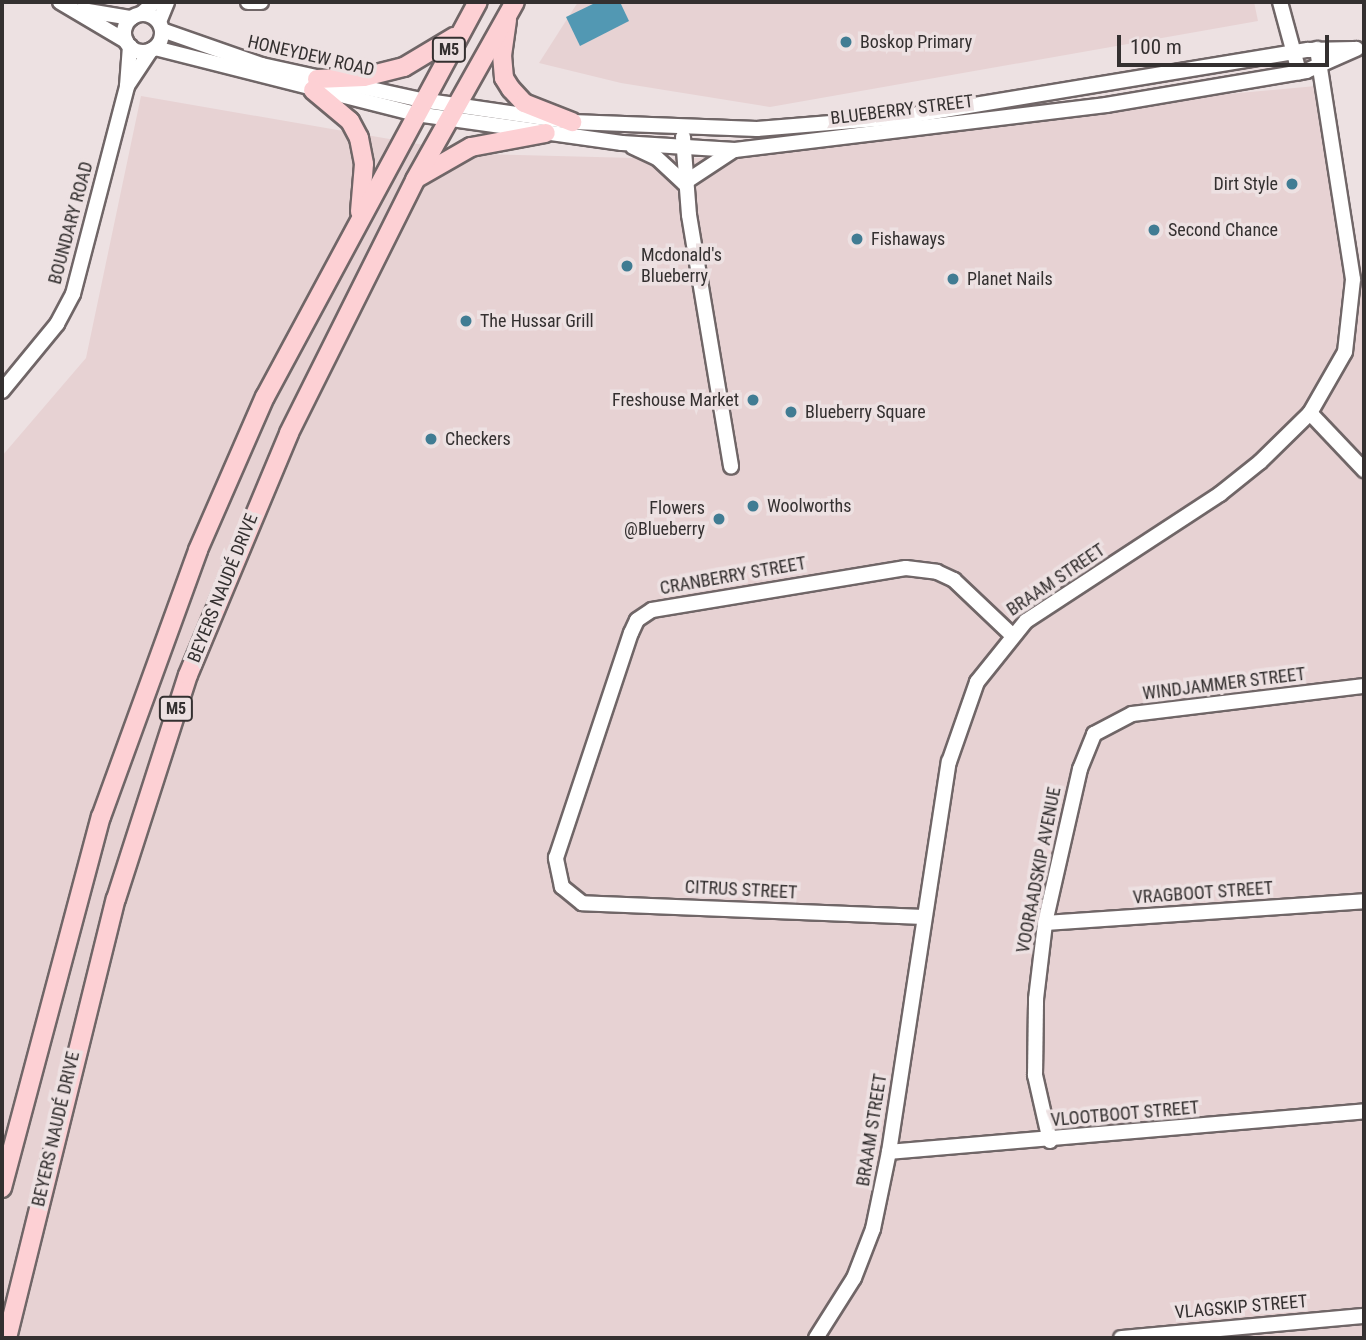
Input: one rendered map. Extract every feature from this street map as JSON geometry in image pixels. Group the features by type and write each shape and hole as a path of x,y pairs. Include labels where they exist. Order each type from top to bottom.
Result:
{"main road":[{"name":"BEYERS NAUDÉ DRIVE","path":"2,1188 85,868 193,562 265,397 457,35 478,2"},
{"name":"BEYERS NAUDÉ DRIVE","path":"7,1338 116,899 188,675 289,433 451,111 512,6"},
{"path":"512,6 502,55 504,78 524,103 572,122"},
{"path":"315,84 364,77 404,67 457,35"},
{"path":"315,84 340,111 359,138 364,164 359,219"},
{"path":"415,180 471,147 547,133"}],"street":[{"path":"60,2 77,10 128,44"},
{"path":"77,10 136,16 155,2"},
{"path":"160,26 167,2"},
{"path":"248,2 261,2"},
{"path":"1280,2 1299,72"},
{"name":"HONEYDEW ROAD","path":"136,16 210,50 315,84"},
{"name":"BOUNDARY ROAD","path":"2,391 57,324 73,294 127,86 128,44 125,29 136,16"},
{"name":"BOUNDARY ROAD","path":"127,86 153,49 160,26"},
{"name":"HONEYDEW ROAD","path":"128,44 419,107 451,111"},
{"name":"BLUEBERRY STREET","path":"451,111 572,122 790,128 891,118 1294,52 1360,48"},
{"name":"BLUEBERRY STREET","path":"451,111 547,133 622,143 735,150 1106,105 1299,72 1320,67 1360,48"},
{"name":"BRAAM STREET","path":"816,1338 854,1278 873,1229 889,1152 924,917 955,735 977,682 1011,634 1220,494 1310,413 1345,352 1353,279 1317,49"},
{"path":"683,127 684,183 732,467"},
{"path":"622,143 657,158 684,183"},
{"path":"684,183 735,150"},
{"path":"1310,413 1364,470"},
{"name":"CRANBERRY STREET","path":"562,887 556,858 631,633 643,615 906,568 937,572 954,580 1011,634"},
{"name":"WINDJAMMER STREET","path":"1094,734 1132,714 1364,686"},
{"name":"VOORAADSKIP AVENUE","path":"1050,1141 1035,1075 1036,999 1045,923 1080,769 1094,734"},
{"name":"CITRUS STREET","path":"562,887 582,903 924,917"},
{"name":"VRAGBOOT STREET","path":"1045,923 1364,901"},
{"name":"VLOOTBOOT STREET","path":"889,1152 1050,1141 1364,1111"},
{"name":"VLAGSKIP STREET","path":"1121,1338 1364,1316"}],"shaded area":[{"name":"Boskop Primary","path":"578,2 1254,2 1258,21 770,107 621,83 539,63"},
{"path":"1327,85 1364,283 1364,1338 2,1338 2,456 86,358 141,96 476,154 674,159 746,156 1106,105"}],"water":[{"path":"597,2 620,2 629,21 580,46 566,17"}],"place":[{"name":"Boskop Primary","path":"846,42"},
{"name":"Dirt Style","path":"1292,184"},
{"name":"Second Chance","path":"1154,230"},
{"name":"Fishaways","path":"857,239"},
{"name":"Mcdonald's Blueberry","path":"627,266"},
{"name":"Planet Nails","path":"953,279"},
{"name":"The Hussar Grill","path":"466,321"},
{"name":"Freshouse Market","path":"753,400"},
{"name":"Blueberry Square","path":"791,412"},
{"name":"Checkers","path":"431,439"},
{"name":"Woolworths","path":"753,506"},
{"name":"Flowers @Blueberry","path":"719,519"}]}
